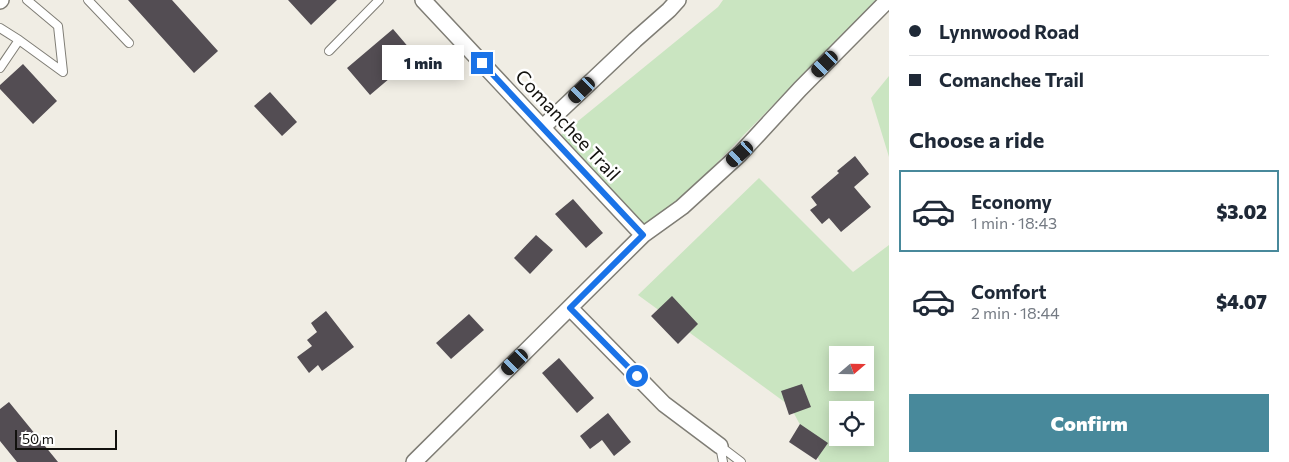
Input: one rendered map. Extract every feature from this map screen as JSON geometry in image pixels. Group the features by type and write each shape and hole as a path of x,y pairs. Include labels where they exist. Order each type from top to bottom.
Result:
{"street":[{"name":"Comanchee Trail","path":"422,0 643,235"},
{"path":"542,128 678,0"},
{"path":"414,462 643,235 682,207 740,154 800,89 888,0"},
{"path":"570,308 664,404 720,446"}],"lane":[{"path":"0,28 63,72 58,26 27,0"},
{"path":"88,0 129,44"},
{"path":"329,51 379,0"},
{"path":"0,68 19,40"},
{"path":"720,446 723,462"},
{"path":"720,446 741,462"}],"green space":[{"path":"723,0 884,0 843,33 642,240 556,139 718,7"},
{"path":"889,76 889,157 871,98"},
{"path":"759,178 853,272 889,245 889,462 820,462 790,406 638,295"}],"building":[{"path":"128,0 172,0 218,51 194,73"},
{"path":"288,0 337,0 311,25"},
{"path":"393,29 416,56 370,95 347,68"},
{"path":"23,64 57,101 33,124 0,89 0,85"},
{"path":"270,92 297,122 282,136 254,106"},
{"path":"855,156 869,174 854,187 871,207 841,232 829,218 822,224 810,210 817,205 811,197 839,173 837,171"},
{"path":"573,199 603,233 586,248 555,214"},
{"path":"536,235 553,250 530,274 514,258"},
{"path":"672,296 698,324 678,344 651,316"},
{"path":"326,311 354,347 322,371 318,365 309,373 297,357 312,346 307,340 317,332 311,323"},
{"path":"469,314 484,330 451,359 436,343"},
{"path":"559,358 594,398 577,413 542,373"},
{"path":"802,384 811,407 789,415 781,391"},
{"path":"9,402 58,462 17,462 0,441 0,409"},
{"path":"608,413 631,442 614,456 602,440 590,449 580,436"},
{"path":"800,424 828,443 816,460 789,442"}],"route":[{"path":"482,63 643,235 570,308 637,376"}]}
